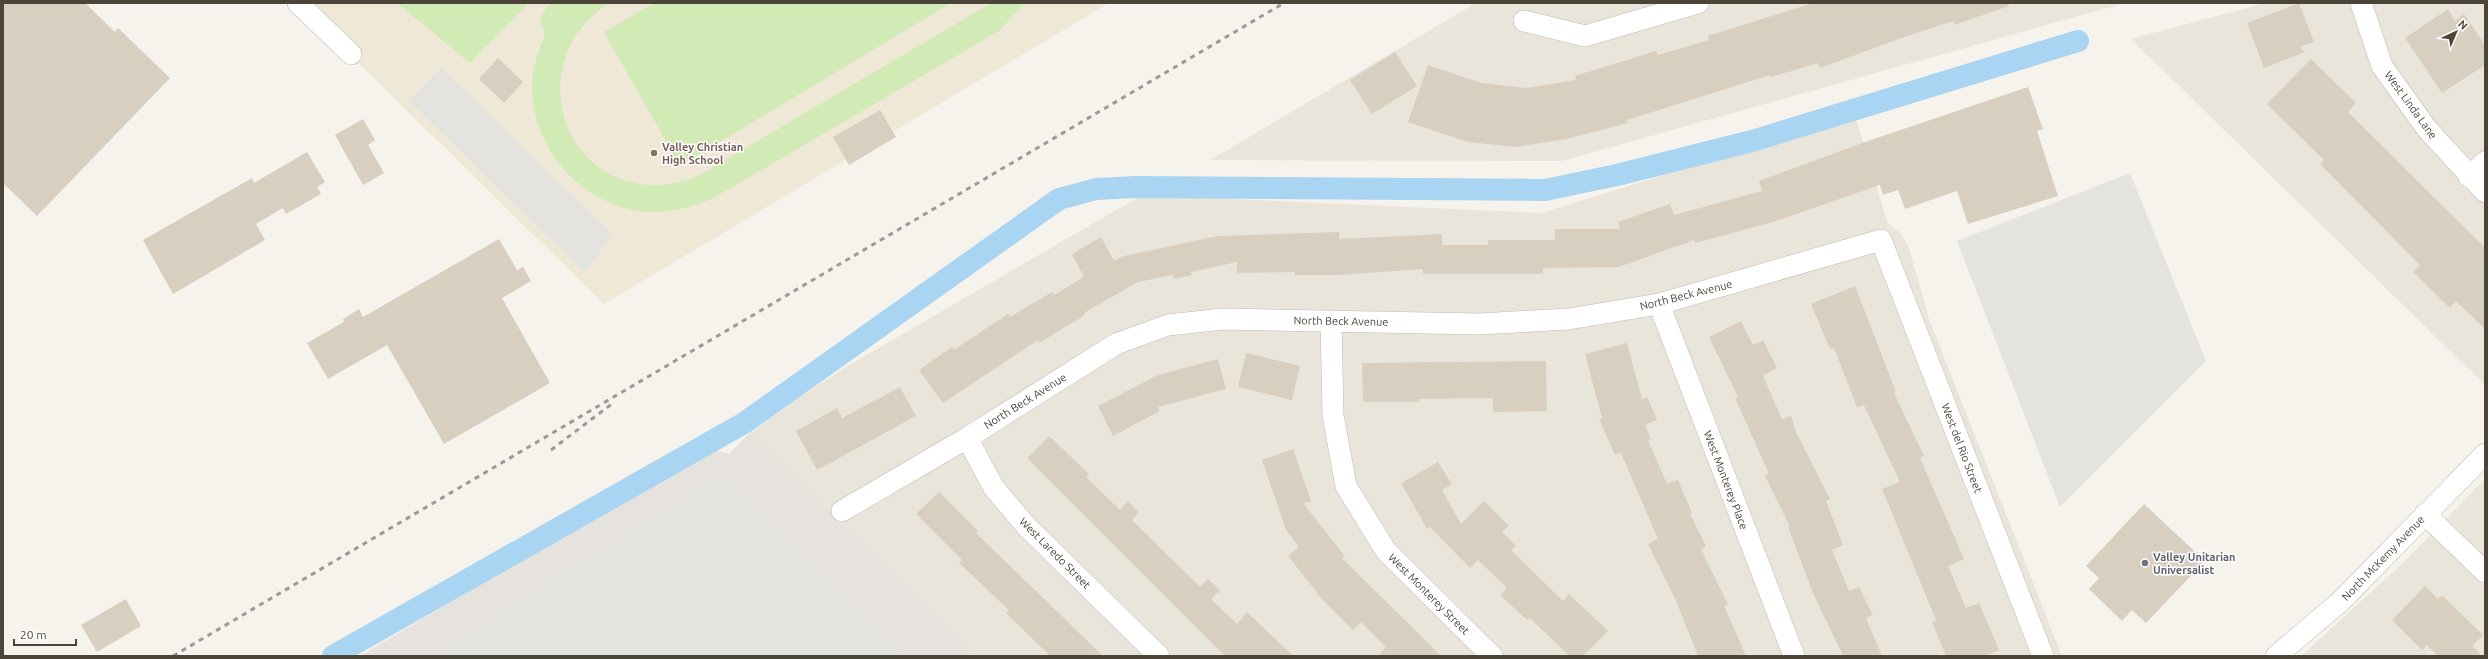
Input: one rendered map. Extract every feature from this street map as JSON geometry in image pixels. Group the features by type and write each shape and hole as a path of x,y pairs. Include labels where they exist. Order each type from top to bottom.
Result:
{"street":[{"path":"298,3 351,54"},
{"path":"1524,21 1585,36 1698,3"},
{"name":"West Linda Lane","path":"2361,3 2382,66 2427,129 2469,177 2485,192"},
{"path":"2469,177 2485,162"},
{"name":"North Beck Avenue","path":"842,511 966,438 1116,344 1168,325 1223,319 1479,324 1569,319 1659,304 1881,240"},
{"name":"West del Rio Street","path":"1881,240 2043,656"},
{"name":"West Monterey Place","path":"1659,304 1794,656"},
{"name":"West Monterey Street","path":"1331,321 1333,415 1346,486 1386,552 1492,656"},
{"name":"West Laredo Street","path":"966,438 994,488 1028,528 1159,656"},
{"name":"North McKemy Avenue","path":"2276,656 2340,602 2485,454"},
{"path":"2426,514 2485,572"}],"shaded area":[{"name":"Valley Christian High School","path":"297,3 1109,3 604,304"},
{"path":"1476,3 2125,3 1562,161 1210,160"},
{"path":"2265,3 2485,3 2485,385 2131,39"},
{"path":"441,67 612,234 585,273 409,101"},
{"path":"1855,116 1888,224 1900,232 1909,248 1929,319 2062,656 979,656 750,433 803,395 848,366 1142,195 1541,213"},
{"path":"2130,173 2206,361 2060,507 1957,241"},
{"path":"750,433 979,656 360,656 708,449 729,454"},
{"path":"720,476 908,656 430,656"},
{"path":"2485,479 2485,656 2301,656 2404,562"}],"green space":[{"path":"397,3 529,3 470,63"},
{"path":"553,3 610,3 584,25 567,52 561,82 563,112 574,139 593,162 619,178 653,185 665,185 677,183 700,175 991,3 1025,3 999,31 712,199 683,208 652,212 626,208 603,199 581,186 563,168 548,147 538,124 533,99 533,73 545,33 540,21 546,7"},
{"path":"654,3 951,3 680,166 604,32"}],"building":[{"path":"3,3 85,3 115,32 118,28 170,78 37,216 3,183"},
{"path":"1813,3 2008,3 2009,6 1954,25 1953,21 1907,36 1820,68 1818,63 1771,77 1770,75 1627,120 1628,123 1566,139 1517,147 1468,142 1408,122 1428,65 1481,83 1527,88 1576,80 1575,76 1656,51 1658,55 1709,40 1708,36"},
{"path":"2299,3 2314,42 2300,47 2305,52 2264,68 2247,23"},
{"path":"2448,9 2455,21 2464,14 2485,45 2485,65 2442,93 2405,38"},
{"path":"1395,52 1417,86 1372,114 1350,80"},
{"path":"498,58 523,82 504,103 479,79"},
{"path":"2311,59 2356,103 2348,112 2485,248 2485,329 2456,301 2450,308 2413,272 2420,265 2320,164 2324,160 2267,104"},
{"path":"2028,87 2043,129 2037,131 2058,196 1968,224 1957,191 1905,209 1898,190 1883,195 1880,185 1773,222 1695,243 1694,240 1619,267 1543,268 1543,274 1423,274 1423,269 1339,275 1295,275 1295,272 1237,273 1237,262 1191,272 1192,275 1174,279 1173,275 1138,282 1084,313 1085,315 1039,343 1038,340 943,403 919,370 952,347 954,350 1008,314 1010,317 1052,292 1054,295 1084,277 1072,254 1101,237 1114,261 1124,256 1218,236 1339,232 1339,239 1442,234 1442,245 1488,245 1488,240 1555,240 1555,229 1620,229 1618,222 1670,204 1674,215 1762,191 1759,181 1865,142"},
{"path":"880,110 896,137 849,165 833,137"},
{"path":"363,119 375,140 368,145 384,173 363,185 335,135"},
{"path":"307,152 325,182 317,187 321,194 286,214 283,208 256,224 265,240 173,294 143,240 252,178 254,183"},
{"path":"499,239 517,270 523,267 531,281 502,298 550,383 444,444 387,345 328,379 307,343 344,322 343,319 359,309 363,317"},
{"path":"1855,286 1896,392 1894,393 1924,456 1920,458 1964,559 1948,566 1966,608 1979,603 1999,650 1984,656 1946,656 1932,622 1936,620 1882,489 1900,482 1864,405 1857,407 1834,348 1830,349 1811,304"},
{"path":"1741,321 1753,345 1763,340 1777,368 1763,376 1782,419 1791,416 1796,432 1830,499 1826,501 1843,545 1832,550 1849,591 1859,587 1873,615 1866,618 1882,656 1843,656 1813,593 1788,527 1790,527 1765,476 1769,474 1735,398 1738,397 1709,337"},
{"path":"1627,343 1642,399 1647,397 1657,420 1645,425 1651,439 1648,440 1667,484 1678,480 1692,513 1690,514 1706,546 1701,549 1728,605 1724,606 1746,656 1698,656 1676,601 1648,544 1658,539 1621,453 1615,455 1599,419 1602,418 1585,354"},
{"path":"1246,353 1300,366 1292,400 1238,387"},
{"path":"1218,359 1226,389 1158,407 1160,411 1113,436 1098,406 1158,375"},
{"path":"1546,361 1547,411 1493,412 1493,398 1419,399 1419,402 1363,402 1362,363"},
{"path":"900,387 916,416 817,470 796,431 837,408 842,418"},
{"path":"1049,436 1089,474 1086,477 1120,510 1128,501 1139,512 1132,520 1200,587 1208,579 1220,590 1211,599 1237,624 1247,612 1293,656 1225,656 1027,458"},
{"path":"1293,449 1311,501 1303,503 1345,556 1342,558 1441,656 1378,656 1386,647 1361,622 1353,630 1322,599 1288,556 1299,547 1286,530 1262,460"},
{"path":"1438,462 1452,484 1442,490 1461,524 1484,501 1509,526 1502,532 1516,546 1511,550 1563,601 1569,594 1608,631 1583,656 1569,656 1530,618 1527,620 1500,595 1507,588 1478,560 1470,568 1430,527 1427,529 1401,483"},
{"path":"939,492 978,531 976,533 1103,656 1050,656 1006,613 1009,610 959,563 962,560 916,514"},
{"name":"Valley Unitarian Universalist","path":"2144,504 2205,561 2146,623 2132,610 2122,621 2089,589 2099,578 2086,566"},
{"path":"2425,586 2438,599 2442,595 2483,635 2472,646 2482,656 2438,656 2427,645 2422,650 2392,620"},
{"path":"126,599 141,626 97,652 81,625"}],"waterway":[{"path":"333,656 744,423 1059,199 1096,189 1136,187 1545,190 1617,175 1752,141 2078,41"}],"railway":[{"path":"173,656 1284,3"},
{"path":"551,450 613,403"}],"place":[{"name":"Valley Christian High School","path":"654,153"},
{"name":"Valley Unitarian Universalist","path":"2145,563"}]}
